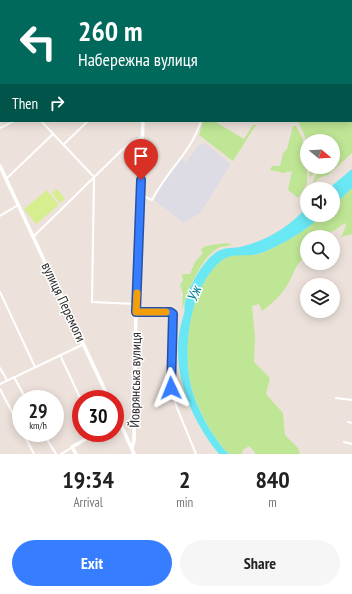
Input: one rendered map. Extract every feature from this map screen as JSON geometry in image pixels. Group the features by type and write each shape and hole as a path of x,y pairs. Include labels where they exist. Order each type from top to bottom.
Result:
{"street":[{"path":"0,128 12,122"},
{"path":"41,122 94,177 92,302 136,304"},
{"path":"63,145 87,122"},
{"name":"Йоврянська вулиця","path":"132,448 134,440 136,304 143,122"},
{"path":"141,195 152,200 163,181 194,140 201,122"},
{"path":"6,178 53,134"},
{"path":"33,237 128,144 137,138 142,137"},
{"name":"вулиця Перемоги","path":"0,166 105,390"},
{"path":"0,216 18,205"},
{"path":"0,292 35,367"},
{"path":"136,312 170,312 173,314 171,388 177,408 196,454"},
{"path":"0,384 84,344"},
{"path":"60,355 76,390"},
{"path":"0,368 7,380"},
{"path":"14,377 21,390"},
{"path":"0,389 12,412"},
{"path":"336,398 352,400"},
{"path":"348,422 352,423"},
{"path":"124,433 134,454"},
{"path":"28,442 34,454"},
{"path":"49,442 56,454"},
{"path":"61,454 81,442"},
{"path":"344,442 352,444"},
{"path":"72,447 76,454"}],"shaded area":[{"path":"205,143 231,164 201,212 184,223 154,200 159,188 181,158 186,162 199,145"}],"green space":[{"path":"203,122 216,122 244,139 253,125 256,125 233,161 199,135"},
{"path":"298,122 352,122 352,153 340,164 340,134 304,134"},
{"path":"293,126 296,126 300,134 300,174 307,174 307,182 300,182 300,195 298,198 288,190 292,171 283,173 270,170 272,166 280,166 283,153 287,149"},
{"path":"316,174 329,174 313,182"},
{"path":"352,188 352,234 341,237 346,226 345,223 335,230 304,230 314,222 340,222 340,199"},
{"path":"57,189 65,199 60,203 52,193"},
{"path":"47,190 59,205 36,224 24,209"},
{"path":"300,232 300,262 288,283 274,301 262,311 259,304 252,306 255,337 254,362 270,378 266,394 283,413 285,435 298,448 300,454 256,454 249,446 243,450 242,454 229,454 211,431 197,403 191,385 188,370 188,336 196,302 202,286 210,272 221,260 234,255 254,255 262,253"},
{"path":"225,243 232,244 220,247 207,258 201,266 188,293 182,310 183,293 180,285 183,280 182,274 190,274 195,262 203,253 201,249 206,246"}],"water":[{"path":"352,169 352,188 340,199 340,182 336,182"},
{"name":"Уж","path":"300,214 300,222 314,222 303,230 300,230 300,232 292,238 266,251 253,255 225,258 210,272 202,286 196,302 188,337 188,371 193,394 201,413 217,440 229,454 219,454 198,423 190,406 179,369 179,332 187,295 205,263 215,253 222,249 240,247 262,240 286,226"}],"slow traffic":[{"path":"137,293 136,312 166,312"}],"route":[{"path":"141,180 136,312 170,312 173,314 174,320 170,365 171,388"}]}
